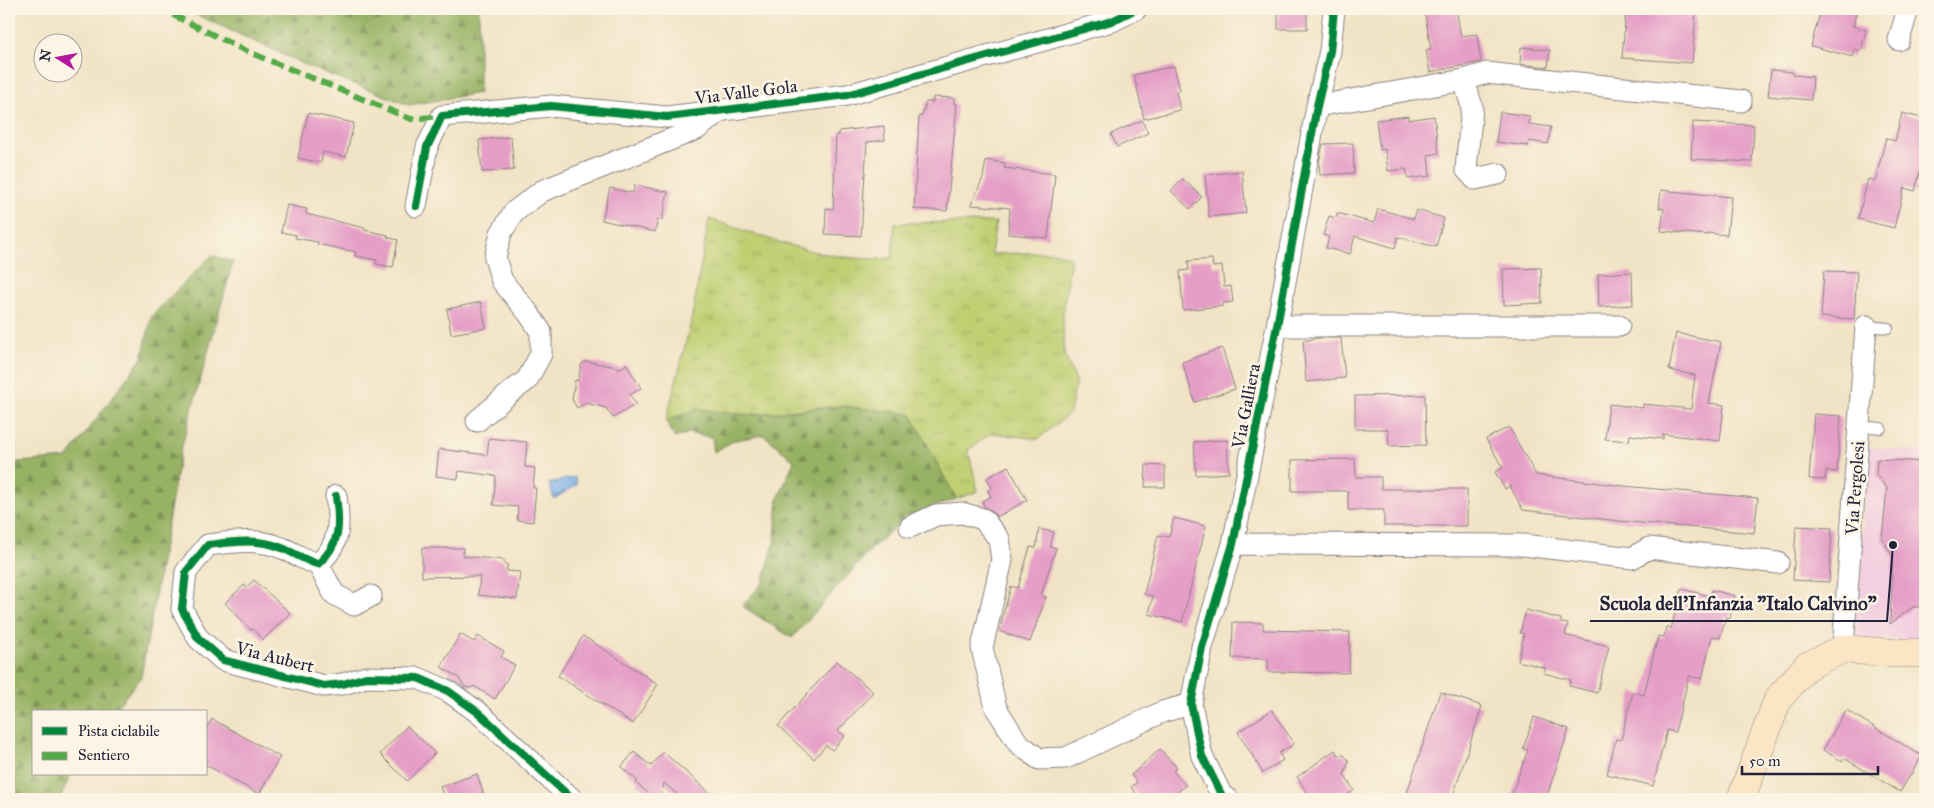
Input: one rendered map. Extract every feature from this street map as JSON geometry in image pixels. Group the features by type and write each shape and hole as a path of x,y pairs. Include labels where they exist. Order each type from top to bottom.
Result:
{"street":[{"name":"Via Valle Gola","path":"416,206 427,147 442,116 551,106 667,117 847,95 1112,21 1136,9"},
{"name":"Via Galliera","path":"1228,799 1222,796 1202,756 1191,704 1202,647 1233,544 1277,326 1317,106 1330,51 1334,9"},
{"path":"1899,40 1908,9"},
{"path":"1317,106 1464,80 1487,73 1741,101"},
{"path":"1464,80 1472,107 1466,169 1475,179 1498,174"},
{"path":"477,421 510,392 527,380 541,354 541,332 502,281 495,258 501,233 514,212 542,191 697,129 720,110"},
{"path":"1277,326 1619,326"},
{"name":"Via Pergolesi","path":"1843,649 1866,326"},
{"path":"336,496 340,523 328,556 318,564 334,594 354,605 371,596"},
{"path":"910,527 936,515 962,513 983,519 999,539 1002,560 982,648 996,708 1018,742 1039,759 1066,758 1162,712 1191,704"},
{"name":"Via Aubert","path":"318,564 309,562 281,548 248,541 208,545 186,572 182,609 198,638 223,660 324,686 343,684 366,677 418,678 448,691 479,713 572,799"},
{"path":"1233,544 1524,545 1632,558 1649,548 1778,563"},
{"path":"1741,799 1778,699 1807,666 1843,649 1891,653 1925,652"}],"lane":[{"path":"1866,326 1888,328"},
{"path":"1859,426 1882,428"}],"shaded area":[{"path":"1868,447 1925,452 1925,642 1855,638"}],"green space":[{"path":"184,9 479,9 479,93 409,105 312,68"},
{"path":"709,219 799,248 845,257 869,259 892,258 895,223 996,222 991,254 1053,252 1071,257 1063,314 1064,354 1076,380 1070,413 1038,439 991,433 968,450 978,491 956,499 910,414 841,406 747,415 696,409 666,421 691,322"},
{"path":"212,255 233,262 180,453 141,677 115,710 32,710 32,776 70,776 60,799 9,799 9,463 67,458 142,358 152,315"},
{"path":"841,406 911,414 956,499 907,516 873,547 792,638 742,606 763,583 775,539 778,499 794,461 764,435 735,440 714,452 712,437 688,433 675,438 666,421 696,409 747,415"}],"water":[{"path":"575,477 577,485 554,499 549,483"}],"building":[{"path":"1278,9 1307,9 1307,29 1278,29"},
{"path":"1424,9 1456,9 1461,36 1477,34 1481,62 1430,72 1426,50 1431,49"},
{"path":"1626,9 1696,12 1692,63 1622,58"},
{"path":"1821,9 1857,9 1853,26 1866,30 1861,51 1855,49 1853,57 1811,46"},
{"path":"1521,47 1550,50 1548,67 1520,64"},
{"path":"1174,66 1180,90 1176,91 1180,110 1144,119 1134,75"},
{"path":"1771,70 1793,72 1793,75 1813,77 1811,100 1768,96"},
{"path":"933,97 954,98 954,104 957,104 947,211 914,209 919,116 922,116 926,102 933,102"},
{"path":"1500,112 1530,116 1529,124 1551,127 1548,144 1529,141 1528,146 1496,142"},
{"path":"308,113 354,123 346,157 323,152 321,163 298,158"},
{"path":"1902,113 1925,119 1925,152 1915,191 1904,188 1894,228 1858,219 1868,179 1875,181 1886,138 1895,141"},
{"path":"1408,116 1408,120 1434,116 1439,153 1428,155 1430,176 1408,179 1406,169 1388,171 1385,149 1380,150 1376,120"},
{"path":"1142,120 1148,133 1117,147 1111,134"},
{"path":"1693,122 1754,125 1752,162 1691,159"},
{"path":"884,126 885,140 867,142 861,236 825,234 826,208 833,209 836,135 839,135 839,131"},
{"path":"511,137 514,170 482,172 479,140"},
{"path":"1353,143 1354,173 1320,175 1319,163 1323,144"},
{"path":"986,160 1005,163 1004,168 1055,174 1048,238 1008,234 1010,208 971,205 983,178"},
{"path":"1242,171 1246,213 1209,217 1205,175"},
{"path":"1183,179 1202,197 1190,209 1171,191"},
{"path":"635,185 668,192 662,220 658,220 655,232 602,220 610,188 633,193"},
{"path":"1661,190 1731,197 1727,235 1661,231 1664,208 1659,208"},
{"path":"287,205 307,209 306,214 365,228 364,230 388,235 387,237 398,240 393,267 376,264 377,260 355,256 356,252 317,244 318,242 295,238 296,235 281,232"},
{"path":"1378,209 1414,219 1416,210 1444,218 1436,247 1398,237 1395,248 1355,236 1350,254 1326,248 1329,237 1323,235 1329,216 1336,218 1337,213 1374,223"},
{"path":"1212,259 1213,267 1222,266 1224,287 1231,286 1233,302 1223,303 1223,306 1183,310 1180,271 1189,270 1188,261"},
{"path":"1541,268 1542,303 1504,305 1503,269"},
{"path":"1824,271 1857,272 1854,319 1821,317"},
{"path":"1632,272 1633,305 1599,307 1598,274"},
{"path":"481,302 486,328 451,334 447,309"},
{"path":"1676,333 1721,342 1709,403 1724,405 1720,441 1663,434 1663,439 1630,435 1629,441 1605,439 1609,404 1643,408 1643,404 1691,409 1695,375 1669,370"},
{"path":"1318,338 1341,338 1345,378 1306,382 1303,341"},
{"path":"1222,348 1235,389 1195,402 1182,362"},
{"path":"586,361 621,368 626,364 641,388 630,395 636,404 613,418 606,408 586,403 577,408 572,399 575,380 578,381 581,365"},
{"path":"1425,395 1426,445 1389,446 1388,429 1355,429 1355,396"},
{"path":"1814,414 1841,416 1837,472 1826,471 1825,480 1809,479"},
{"path":"1509,427 1536,475 1623,486 1758,498 1754,533 1523,510 1510,486 1505,489 1495,472 1503,468 1486,439"},
{"path":"489,438 527,442 525,467 535,468 533,488 536,488 533,522 517,520 518,507 493,505 496,476 459,471 458,479 436,476 439,449 487,455"},
{"path":"1227,440 1229,473 1196,475 1194,442"},
{"path":"1355,459 1356,477 1381,477 1381,489 1467,489 1467,526 1384,526 1384,510 1348,510 1348,491 1292,491 1292,460"},
{"path":"1877,459 1925,462 1925,607 1913,607 1890,624 1893,556 1882,539 1887,488 1876,475"},
{"path":"1146,465 1165,466 1165,487 1145,487"},
{"path":"1008,466 1027,500 997,517 985,507 982,501 991,497 988,490 992,488 987,478"},
{"path":"1174,518 1206,526 1182,622 1149,614 1153,596 1144,594 1158,535 1169,537"},
{"path":"1796,526 1832,528 1829,582 1793,580"},
{"path":"1039,529 1054,532 1050,547 1056,548 1041,595 1046,597 1030,642 999,631 1011,586 1018,588 1030,547 1036,548"},
{"path":"422,548 463,548 463,556 504,560 504,564 507,564 507,571 520,572 517,599 478,595 480,576 422,577"},
{"path":"254,580 290,613 263,640 225,603 244,585 247,587"},
{"path":"1681,589 1711,596 1712,590 1735,596 1730,618 1726,617 1720,638 1712,636 1702,679 1689,676 1675,732 1667,730 1653,786 1607,774 1616,739 1621,740 1633,692 1644,695 1658,636 1664,637 1666,627 1671,629"},
{"path":"1526,610 1561,619 1561,623 1568,624 1565,635 1609,646 1597,693 1569,686 1571,680 1543,673 1546,668 1518,661 1524,634 1520,633"},
{"path":"1233,622 1263,623 1263,630 1350,632 1349,673 1268,672 1268,659 1232,658"},
{"path":"460,634 474,642 478,636 504,651 501,657 515,665 495,699 474,686 470,688 465,687 458,677 441,667"},
{"path":"583,636 658,684 633,724 558,676"},
{"path":"837,661 873,692 838,731 845,736 832,750 826,745 814,759 778,726"},
{"path":"1440,692 1482,706 1452,799 1405,799"},
{"path":"1272,710 1294,744 1279,753 1283,760 1263,773 1238,732"},
{"path":"1846,710 1922,756 1900,792 1844,758 1842,761 1823,750"},
{"path":"1534,717 1569,729 1546,799 1510,799 1528,750 1523,749"},
{"path":"212,719 280,757 259,794 208,766 208,726"},
{"path":"407,726 435,753 407,781 380,754"},
{"path":"1160,749 1177,768 1173,771 1186,785 1169,799 1141,799 1131,787 1137,782 1131,775"},
{"path":"1335,750 1338,755 1344,755 1349,761 1344,775 1354,790 1342,799 1312,799 1297,777"},
{"path":"634,752 651,766 663,752 717,799 683,799 664,783 661,799 655,799 621,767"},
{"path":"477,774 485,799 445,799 440,787"}],"marked path":[{"path":"156,9 167,12 244,50 411,119 442,116"}],"cycle path":[{"path":"416,206 427,147 442,116 551,106 667,117 847,95 1112,21 1136,9"},
{"path":"1228,799 1222,796 1202,756 1191,704 1202,647 1233,544 1277,326 1317,106 1330,51 1334,9"},
{"path":"336,496 338,525 335,541 326,556 318,564 282,548 264,543 245,542 208,545 186,572 182,609 198,638 223,660 324,686 343,684 366,677 418,678 448,691 479,713 572,799"}],"place":[{"name":"Scuola dell'Infanzia \"Italo Calvino\"","path":"1893,545"}]}
